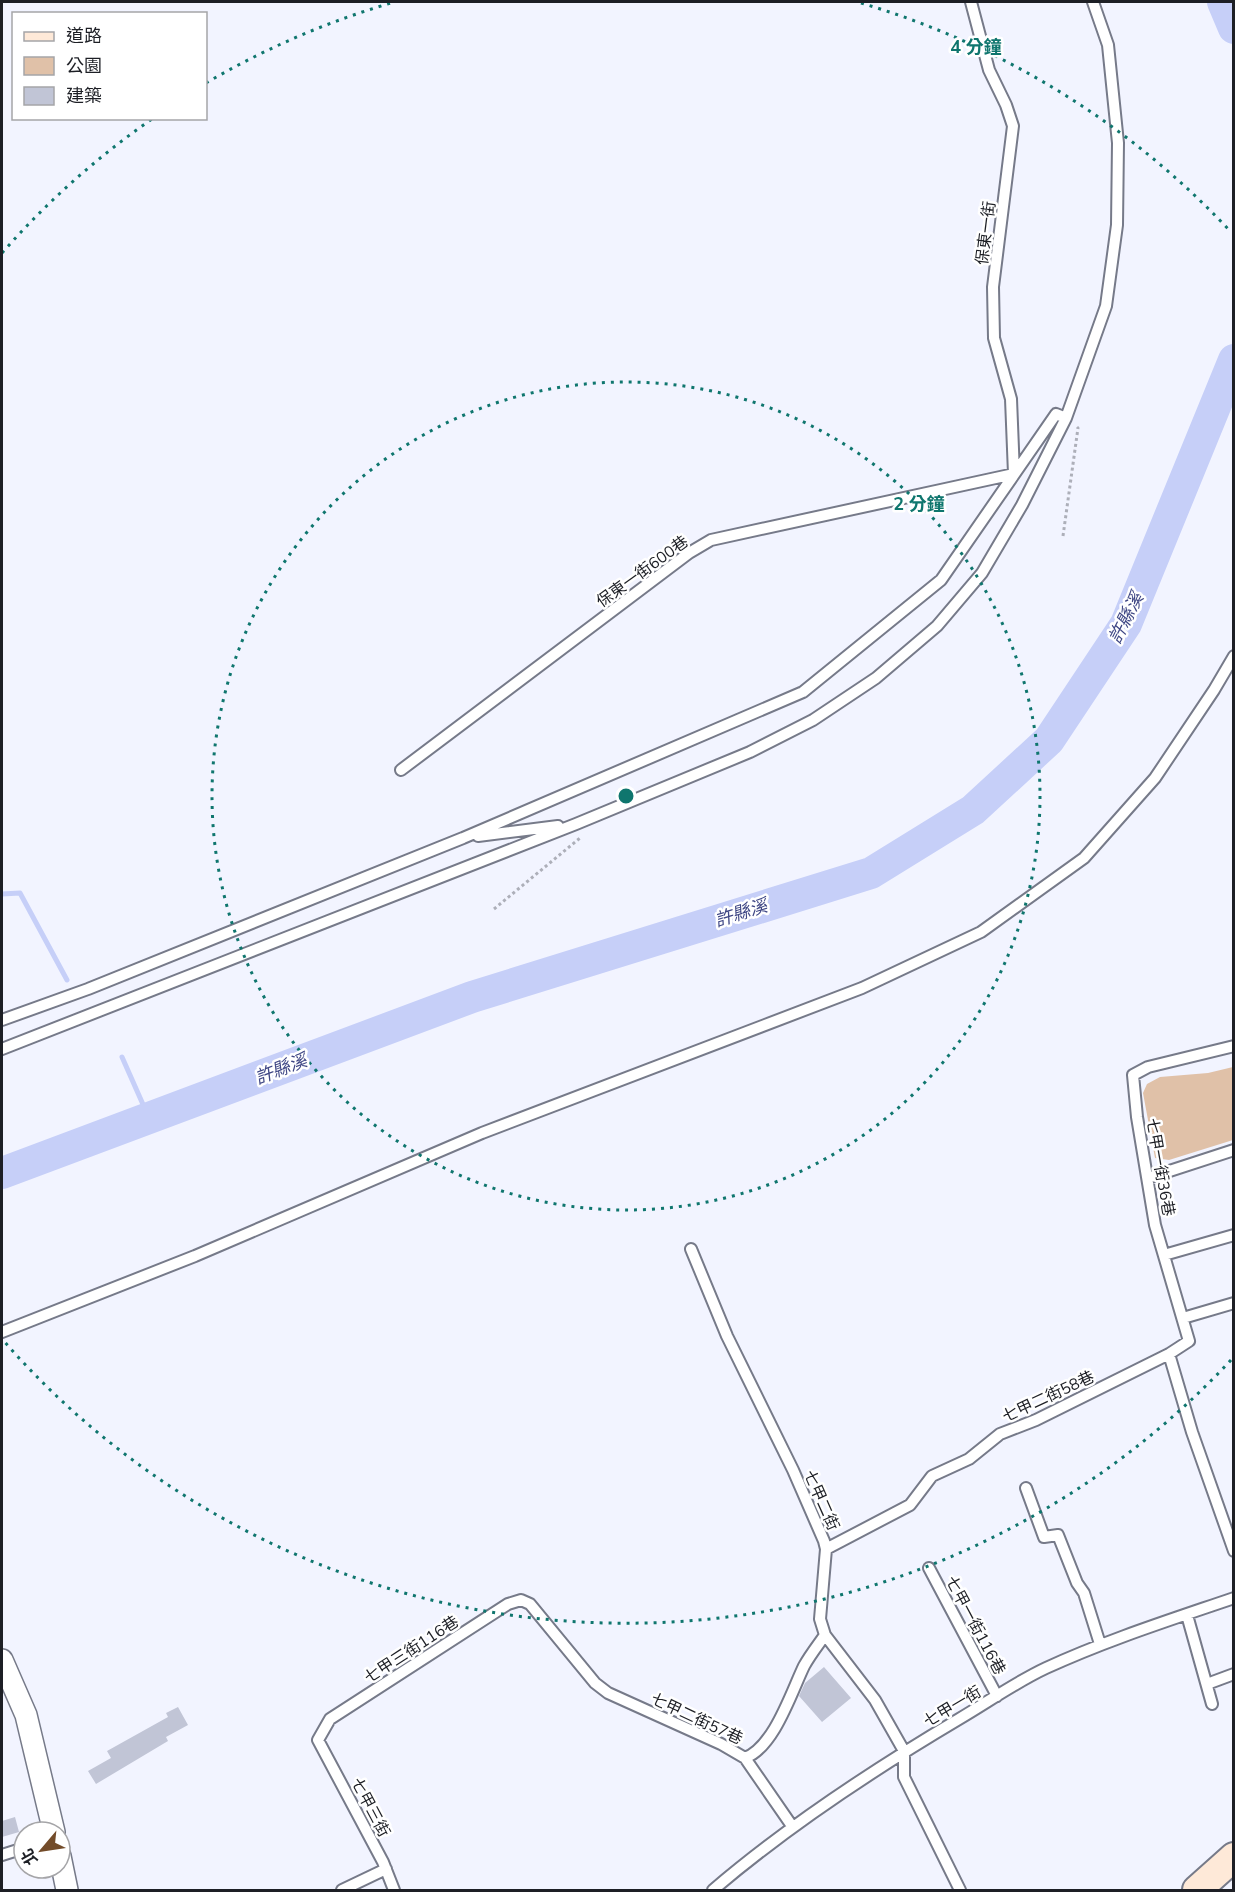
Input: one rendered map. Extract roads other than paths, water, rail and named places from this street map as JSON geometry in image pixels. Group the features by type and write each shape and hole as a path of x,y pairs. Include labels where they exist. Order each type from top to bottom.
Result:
{"main road":[{"path":"1197,1890 1233,1857"}],"street":[{"path":"2,1660 26,1715 51,1820"}],"lane":[{"name":"保東一街","path":"971,2 989,70 1006,105 1013,126 993,287 994,338 1011,399 1014,474"},
{"path":"2,1049 576,824 750,752 813,720 876,678 937,626 982,573 1022,505 1066,418 1107,306 1117,225 1118,143 1108,45 1093,2"},
{"path":"2,1020 88,989 463,838 803,692 941,580 1056,414 1066,418"},
{"name":"保東一街600巷","path":"401,770 680,560 711,540 1014,474"},
{"path":"2,1332 195,1256 482,1133 862,988 981,932 1084,858 1155,778 1214,690 1233,656"},
{"path":"463,838 576,824"},
{"name":"七甲一街36巷","path":"1169,1354 1189,1341 1155,1225 1137,1117 1133,1075 1148,1067 1233,1046"},
{"path":"1148,1178 1233,1150"},
{"path":"1164,1255 1233,1235"},
{"name":"七甲二街","path":"691,1249 727,1336 793,1470 824,1541 826,1550 820,1619 825,1635"},
{"path":"1183,1318 1233,1303"},
{"path":"1169,1354 1192,1432 1233,1551"},
{"name":"七甲二街58巷","path":"826,1550 910,1505 932,1476 969,1459 1000,1434 1036,1420 1169,1354"},
{"path":"1026,1488 1044,1537 1058,1534 1077,1583 1084,1593 1100,1644"},
{"name":"七甲一街116巷","path":"929,1568 997,1696"},
{"name":"七甲一街","path":"713,1890 792,1826 904,1751 1043,1670 1100,1644 1233,1598"},
{"name":"七甲三街116巷","path":"318,1740 330,1719 507,1604 520,1600 530,1604"},
{"name":"七甲二街57巷","path":"530,1604 595,1683 608,1693 721,1744 745,1758 756,1754 779,1720 806,1663 825,1635"},
{"path":"1187,1614 1212,1704"},
{"path":"825,1635 875,1700 904,1751 904,1777 960,1890"},
{"path":"1207,1684 1233,1674"},
{"name":"七甲三街","path":"318,1740 386,1869 394,1890"},
{"path":"745,1758 792,1826"},
{"path":"342,1890 386,1869"}],"waterway":[{"name":"許縣溪","path":"1223,2 1234,28"},
{"name":"許縣溪","path":"2,1173 472,997 871,873 973,810 1049,740 1126,624 1234,360"},
{"name":"許縣溪","path":"1228,375 1234,372"},
{"path":"2,894 20,893 67,980"},
{"path":"122,1057 149,1118"}]}
